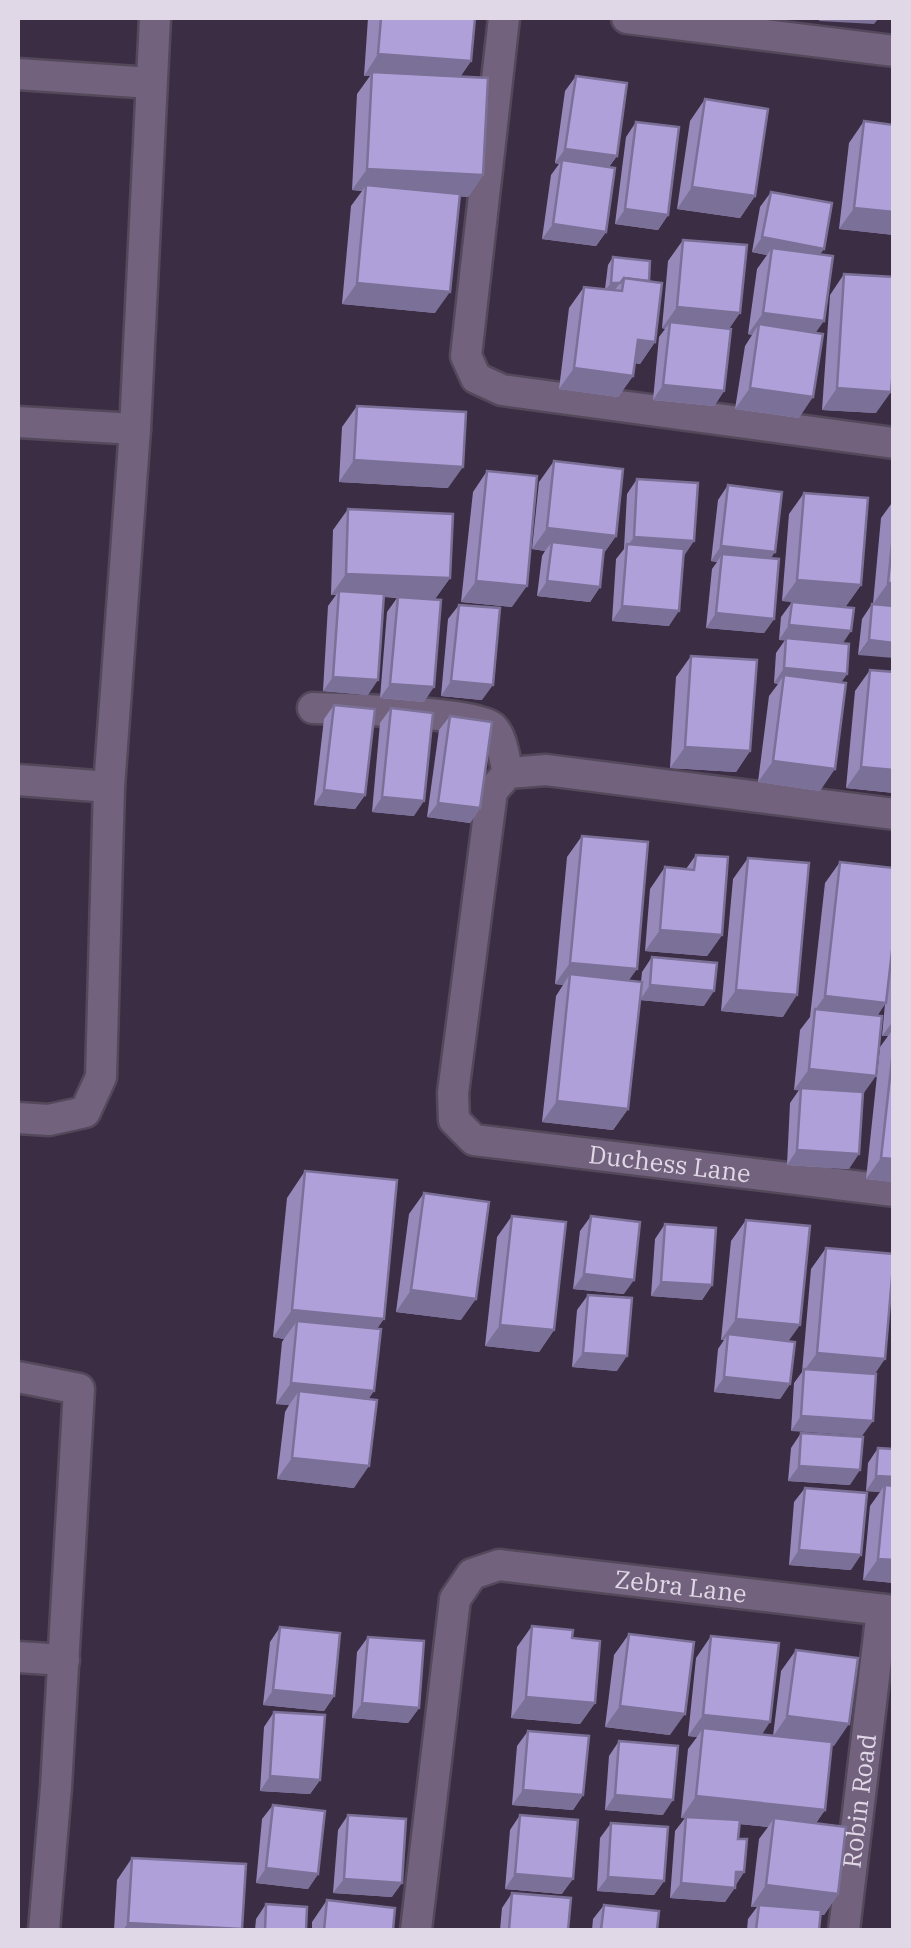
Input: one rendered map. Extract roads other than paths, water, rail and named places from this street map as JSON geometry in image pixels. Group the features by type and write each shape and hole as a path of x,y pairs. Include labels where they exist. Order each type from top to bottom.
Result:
{"street":[{"path":"18,1118 49,1120 86,1112 101,1077 109,787 135,429 155,18"},
{"path":"504,18 466,356 476,378 502,390 894,444"},
{"path":"628,18 894,51"},
{"path":"18,74 150,82"},
{"path":"18,422 135,429"},
{"path":"314,708 430,714 487,724 496,732 508,773 546,770 894,814"},
{"name":"Duchess Lane","path":"508,773 492,791 453,1093 454,1120 474,1140 894,1191"},
{"path":"18,780 109,787"},
{"path":"18,1377 79,1390 44,1930"},
{"name":"Zebra Lane","path":"416,1930 455,1599 472,1574 499,1565 888,1611"},
{"name":"Robin Road","path":"844,1930 888,1611"},
{"path":"18,1657 64,1660"}]}
